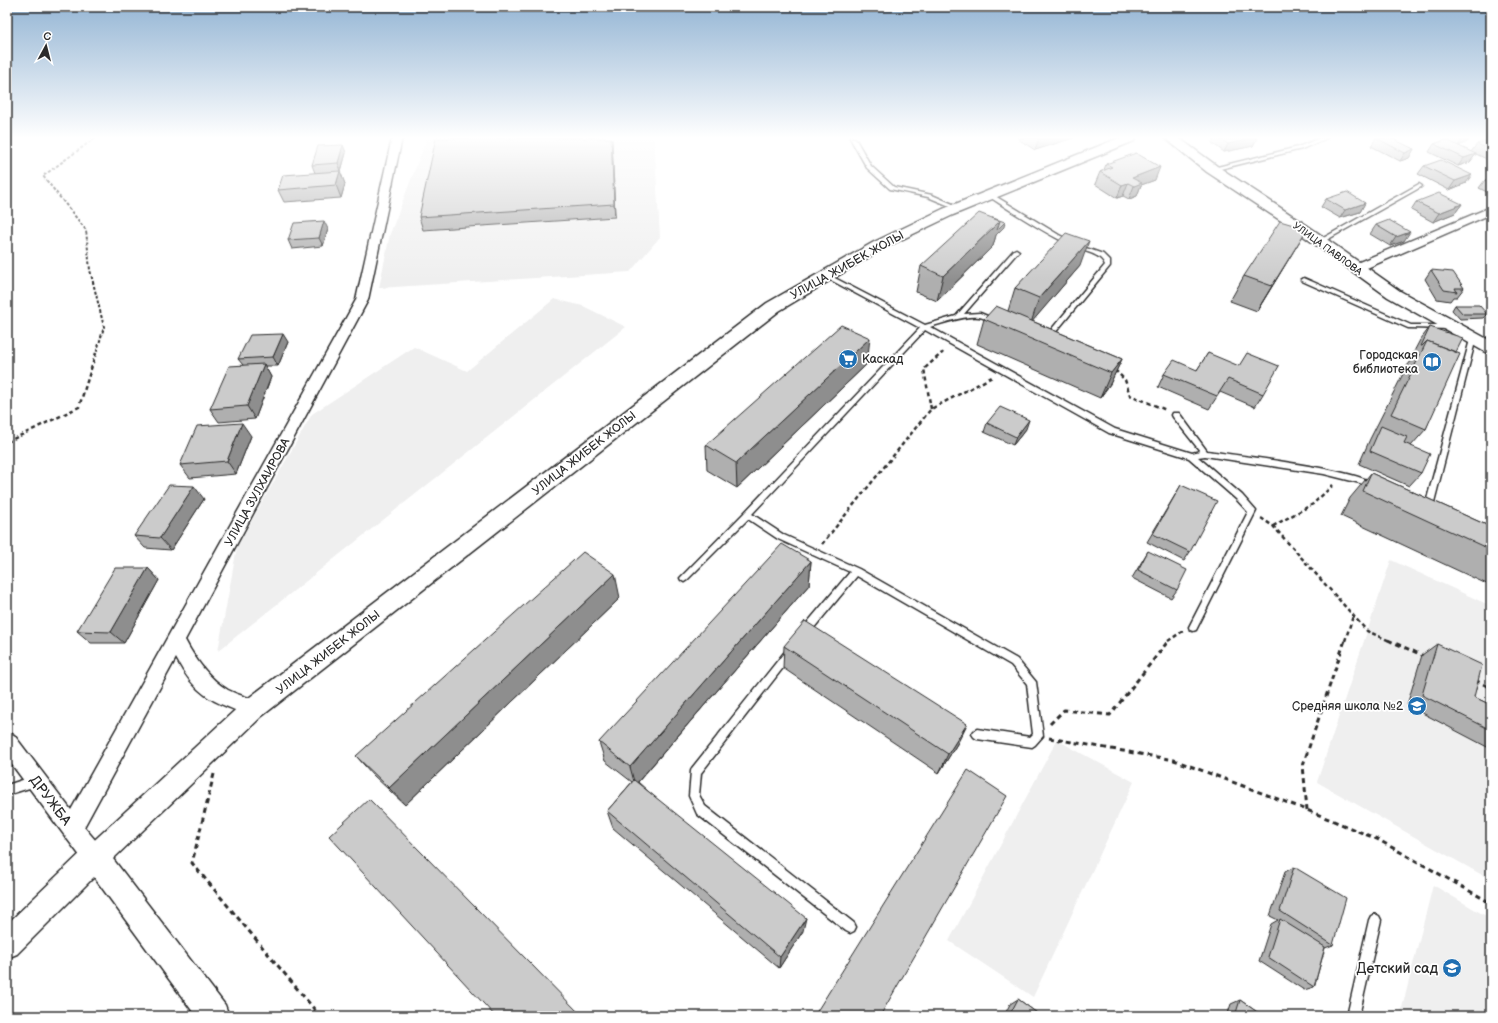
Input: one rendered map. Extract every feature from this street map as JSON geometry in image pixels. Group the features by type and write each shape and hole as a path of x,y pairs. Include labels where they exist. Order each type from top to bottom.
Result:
{"street":[{"name":"УЛИЦА ЗУЛХАИРОВА","path":"72,829 362,300 387,186"},
{"name":"УЛИЦА ЖИБЕК ЖОЛЫ","path":"7,944 95,857 254,708 772,307 879,245 959,208 1013,186"},
{"name":"УЛИЦА ПАВЛОВА","path":"1237,186 1394,294 1491,348"},
{"path":"1356,268 1491,210"},
{"path":"176,640 182,653 196,675 221,695 254,708"},
{"name":"ДРУЖБА","path":"7,742 72,829 95,857"},
{"path":"95,857 214,1016"}],"lane":[{"path":"890,186 892,188 930,196 959,208"},
{"path":"1320,242 1419,186"},
{"path":"990,195 1061,238 1080,248 1104,256 1107,260 1108,265 1046,339"},
{"path":"958,317 1016,251"},
{"path":"827,276 924,326 1003,372 1112,431 1192,456 1239,497 1252,511 1193,627"},
{"path":"1304,280 1410,327 1452,327"},
{"path":"684,578 881,374 924,326 958,317 980,315 1002,323"},
{"path":"1038,337 1053,342"},
{"path":"1428,512 1473,338"},
{"path":"1176,414 1206,453"},
{"path":"1192,456 1206,453 1324,471 1362,480 1382,490"},
{"path":"746,515 781,537 856,571 1014,662 1031,682 1038,736 1032,742 977,734"},
{"path":"850,927 701,810 694,796 696,771 799,640 856,571"},
{"path":"7,790 36,780"},
{"path":"1353,1016 1375,920"}],"path":[{"path":"7,442 79,407 104,327 90,270 86,230 52,186"},
{"path":"931,409 924,369 953,344"},
{"path":"1110,366 1125,380 1130,395 1176,414"},
{"path":"815,552 931,409 1003,372"},
{"path":"1273,526 1313,504 1334,484 1339,475"},
{"path":"1252,511 1273,526 1367,630 1429,658"},
{"path":"1307,810 1304,766 1353,616"},
{"path":"1038,736 1064,710 1110,715 1171,638 1193,627"},
{"path":"1470,678 1491,688"},
{"path":"1038,736 1174,760 1307,810 1377,839 1491,903"},
{"path":"214,770 192,863 320,1016"}],"shaded area":[{"path":"409,186 657,186 660,237 630,272 379,288 390,234"},
{"path":"554,299 583,306 626,327 218,651 237,547 312,414 414,347 467,371"},
{"name":"Средняя школа №2","path":"1391,560 1491,606 1491,880 1317,782"},
{"path":"1057,740 1134,782 1033,997 949,941"},
{"name":"Детский сад","path":"1433,885 1491,919 1491,1016 1400,1016"}],"building":[{"path":"279,186 327,186 278,190"},
{"path":"426,186 613,186 614,204 419,217"},
{"path":"1347,192 1365,203 1345,210 1326,199"},
{"path":"1439,193 1462,204 1439,213 1416,202"},
{"path":"979,213 1000,221 943,276 921,266"},
{"path":"992,218 1005,222 997,230 1000,221"},
{"path":"1389,220 1410,232 1396,237 1376,225"},
{"path":"324,221 319,238 288,240 294,223"},
{"path":"1280,221 1307,229 1272,286 1244,276"},
{"path":"1066,233 1089,241 1039,298 1015,288"},
{"path":"1431,270 1453,272 1464,288 1455,288 1457,292 1444,290"},
{"path":"1455,305 1479,305 1487,314 1463,314"},
{"path":"996,306 1122,359 1111,373 984,319"},
{"path":"841,325 870,338 736,463 706,445"},
{"path":"1430,327 1463,338 1456,352 1427,341 1421,346"},
{"path":"283,334 273,357 238,359 250,335"},
{"path":"1427,341 1460,354 1426,429 1391,414"},
{"path":"1208,353 1239,366 1247,353 1279,366 1263,394 1228,379 1217,396 1164,374 1174,360 1197,370"},
{"path":"264,364 247,406 210,409 229,366"},
{"path":"1000,407 1029,420 1016,437 987,423"},
{"path":"242,423 227,461 180,465 197,426"},
{"path":"1381,426 1407,437 1404,443 1430,454 1421,473 1370,451"},
{"path":"1371,473 1491,527 1491,550 1363,491"},
{"path":"169,485 194,486 160,538 134,536"},
{"path":"1181,485 1217,501 1190,552 1153,534"},
{"path":"782,544 811,561 630,767 599,742"},
{"path":"1148,551 1187,570 1177,590 1138,570"},
{"path":"583,552 615,574 389,788 356,756"},
{"path":"115,568 148,568 111,632 77,631"},
{"path":"805,621 967,724 948,754 784,646"},
{"path":"1437,644 1482,665 1474,697 1491,705 1491,730 1422,695"},
{"path":"968,770 1007,796 880,1016 814,1016"},
{"path":"634,780 806,918 780,957 607,811"},
{"path":"369,799 582,1016 495,1016 329,836"},
{"path":"1294,867 1346,898 1333,945 1280,911"},
{"path":"1280,919 1325,947 1314,987 1268,957"},
{"path":"1018,999 1041,1016 1009,1016"},
{"path":"1240,1000 1263,1016 1235,1016"}],"place":[{"name":"Каскад","path":"848,359"},
{"name":"Городская библиотека","path":"1432,362"},
{"name":"Средняя школа №2","path":"1417,706"},
{"name":"Детский сад","path":"1452,968"}]}
